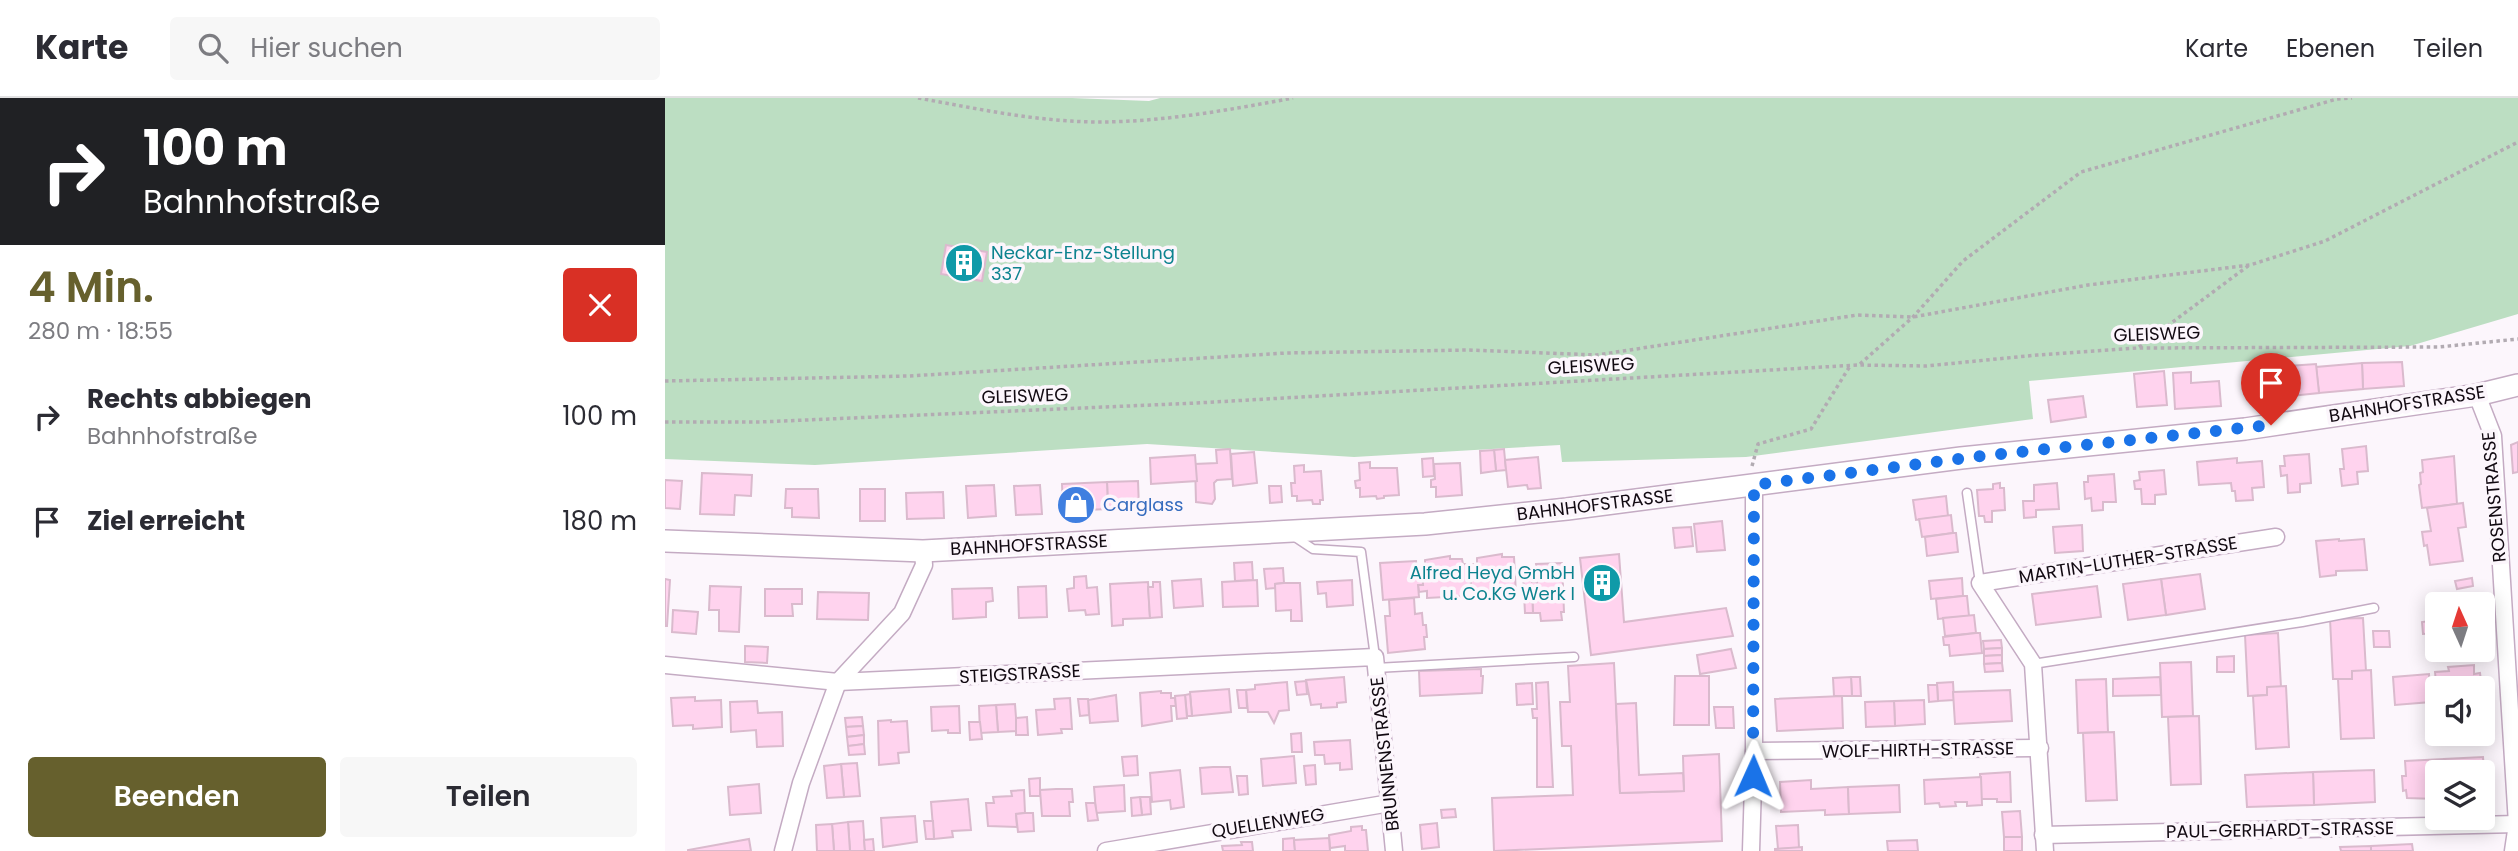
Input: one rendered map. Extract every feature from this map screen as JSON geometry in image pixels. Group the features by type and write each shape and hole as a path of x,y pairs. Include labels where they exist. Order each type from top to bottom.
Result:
{"street":[{"name":"BAHNHOFSTRASSE","path":"665,541 923,551 1425,524 1567,509 1973,457 2245,429 2477,395 2518,385"},
{"name":"ROSENSTRASSE","path":"2477,395 2493,436 2514,720 2518,824 2513,851"},
{"path":"1751,851 1754,485"},
{"name":"MARTIN-LUTHER-STRASSE","path":"1980,583 2276,537"},
{"path":"783,851 801,783 838,682 902,612 924,565 923,551"},
{"path":"1980,583 2033,664 2044,843"},
{"name":"STEIGSTRASSE","path":"665,665 838,682 1376,662"},
{"name":"BRUNNENSTRASSE","path":"1376,662 1394,851"},
{"name":"WOLF-HIRTH-STRASSE","path":"1753,751 2040,748"},
{"name":"QUELLENWEG","path":"1106,851 1190,843 1390,803"},
{"name":"PAUL-GERHARDT-STRASSE","path":"2044,843 2518,824"}],"lane":[{"path":"1967,493 1980,583"},
{"path":"1286,531 1313,549 1361,552 1376,662 1574,657"},
{"path":"2033,664 2374,608"}],"path":[{"path":"918,98 1002,114 1113,122 1229,110 1293,98"},
{"path":"1859,365 1913,317 1963,261 2081,172 2337,99 2352,98"},
{"path":"665,381 909,376 1286,353 1469,350 1597,355 1857,315 1913,317 2088,285 2250,265 2325,241 2518,142"},
{"path":"2138,348 2250,265"},
{"name":"GLEISWEG","path":"665,422 760,422 1197,403 1859,365 1926,366 2138,348 2439,347 2518,339"},
{"path":"1754,485 1751,469 1758,444 1811,429 1850,366"}],"green space":[{"path":"665,98 1072,98 1149,101 1160,98 2518,98 2518,314 2410,346 2029,381 2033,419 1746,457 1562,462 1560,445 1354,457 1147,444 815,465 665,459"}],"building":[{"name":"Neckar-Enz-Stellung 337","path":"946,245 987,252 982,281 941,274"},
{"path":"2402,362 2404,386 2363,389 2362,363"},
{"path":"2362,363 2363,389 2319,393 2316,367"},
{"path":"2316,364 2319,393 2291,396 2288,366"},
{"path":"2164,371 2167,405 2137,407 2134,374"},
{"path":"2191,372 2191,383 2219,381 2221,406 2175,409 2173,373"},
{"path":"2284,374 2286,397 2255,400 2254,376"},
{"path":"2083,396 2086,417 2051,422 2048,400"},
{"path":"2518,442 2518,472 2513,473 2511,445"},
{"path":"2366,446 2368,471 2357,472 2358,484 2342,486 2342,449"},
{"path":"1230,449 1232,479 1217,480 1214,483 1215,499 1212,504 1196,502 1195,464 1217,463 1216,450"},
{"path":"1504,449 1506,470 1496,471 1494,450"},
{"path":"1494,450 1496,471 1481,473 1480,451"},
{"path":"1254,452 1257,483 1233,486 1231,454"},
{"path":"2309,454 2311,483 2300,484 2300,492 2288,493 2287,475 2281,476 2280,466 2285,466 2284,456"},
{"path":"1195,455 1197,481 1151,484 1150,458"},
{"path":"2454,456 2457,504 2422,508 2419,485 2420,473 2423,472 2422,460"},
{"path":"1538,457 1541,488 1528,489 1527,485 1508,487 1505,460"},
{"path":"1433,458 1434,476 1423,477 1422,459"},
{"path":"2237,458 2237,463 2262,461 2264,487 2252,488 2253,500 2236,501 2231,483 2199,485 2197,462"},
{"path":"1370,462 1370,468 1397,468 1399,495 1377,499 1376,496 1360,497 1360,488 1356,488 1355,481 1360,480 1359,463"},
{"path":"1460,463 1462,495 1436,497 1436,487 1431,487 1431,480 1435,479 1434,464"},
{"path":"1304,465 1304,472 1321,471 1323,500 1320,500 1320,504 1313,504 1312,500 1297,501 1297,496 1292,496 1291,483 1295,483 1294,466"},
{"path":"2164,470 2166,494 2155,495 2155,504 2142,504 2141,489 2135,489 2134,481 2140,480 2139,472"},
{"path":"702,473 752,475 751,496 735,495 734,515 700,514"},
{"path":"2114,474 2116,502 2103,502 2103,510 2092,511 2091,498 2085,499 2084,482 2088,482 2088,476"},
{"path":"665,480 682,481 680,509 665,508"},
{"path":"1138,481 1139,508 1108,509 1107,482"},
{"path":"1107,482 1108,509 1063,511 1062,484"},
{"path":"2000,483 2000,488 2004,488 2005,510 1992,511 1992,522 1985,522 1984,516 1979,516 1977,490 1993,489 1993,484"},
{"path":"2057,483 2059,509 2036,510 2036,517 2024,518 2023,501 2034,501 2034,485"},
{"path":"994,485 996,516 968,518 966,486"},
{"path":"1040,485 1042,514 1016,515 1014,486"},
{"path":"1269,486 1281,486 1282,502 1270,503"},
{"path":"786,489 818,489 819,518 792,517 792,508 785,508"},
{"path":"860,489 885,489 885,521 860,521"},
{"path":"943,492 944,518 907,519 906,493"},
{"path":"1946,496 1948,516 1916,520 1913,500"},
{"path":"2463,503 2466,527 2458,528 2463,561 2430,565 2422,532 2431,531 2427,508"},
{"path":"1951,515 1953,533 1922,537 1919,519"},
{"path":"1722,521 1725,550 1697,552 1694,524"},
{"path":"2082,525 2083,551 2055,553 2053,527"},
{"path":"1691,527 1693,546 1675,548 1673,528"},
{"path":"1956,533 1958,552 1927,556 1925,537"},
{"path":"2364,539 2367,570 2336,571 2336,575 2320,577 2316,541"},
{"path":"1502,554 1502,557 1514,557 1516,594 1478,596 1478,589 1471,590 1470,564 1477,564 1477,558"},
{"name":"Alfred Heyd GmbH u. Co.KG Werk I","path":"1619,554 1624,622 1726,608 1733,636 1591,655 1580,558"},
{"path":"1450,556 1450,559 1462,559 1463,564 1470,564 1471,590 1464,590 1464,596 1427,598 1427,591 1419,592 1418,585 1423,585 1422,573 1417,573 1417,566 1425,566 1425,560"},
{"path":"1416,561 1417,573 1422,573 1423,585 1418,585 1419,597 1383,600 1380,563"},
{"path":"1252,562 1253,580 1235,581 1234,563"},
{"path":"1562,563 1562,620 1541,621 1540,613 1533,613 1532,591 1537,591 1537,582 1532,582 1532,573 1537,573 1536,564"},
{"path":"1283,568 1284,583 1266,589 1264,569"},
{"path":"1532,573 1532,582 1537,582 1537,591 1532,591 1533,613 1525,613 1523,574"},
{"path":"2200,574 2205,609 2166,615 2161,579"},
{"path":"1086,576 1087,588 1097,587 1099,614 1086,615 1085,610 1069,611 1067,589 1074,588 1074,577"},
{"path":"1962,578 1963,596 1931,599 1929,581"},
{"path":"2472,578 2473,586 2457,589 2455,581"},
{"path":"665,579 670,580 667,626 665,626"},
{"path":"1201,579 1203,606 1174,608 1172,581"},
{"path":"2161,579 2166,615 2128,620 2123,584"},
{"path":"1257,580 1258,606 1223,607 1222,582"},
{"path":"1352,580 1353,605 1327,607 1326,593 1318,594 1317,582"},
{"path":"1148,582 1150,618 1123,619 1123,625 1112,626 1110,584"},
{"path":"1153,582 1160,582 1162,617 1150,618 1148,587 1153,587"},
{"path":"1300,583 1302,621 1291,621 1291,610 1276,611 1275,584"},
{"path":"710,586 741,587 739,632 719,631 719,610 709,610"},
{"path":"1046,586 1047,617 1019,618 1018,587"},
{"path":"2097,586 2101,617 2036,625 2032,594"},
{"path":"992,588 993,601 986,602 986,617 953,619 952,589"},
{"path":"765,589 802,589 802,604 792,604 793,616 765,616"},
{"path":"818,592 869,593 868,620 817,619"},
{"path":"1967,596 1969,616 1938,619 1936,599"},
{"path":"1414,598 1415,614 1422,613 1423,625 1426,625 1425,649 1388,653 1385,616 1390,616 1389,600"},
{"path":"673,610 698,612 696,634 672,632"},
{"path":"1974,615 1976,633 1945,636 1943,618"},
{"path":"2363,618 2366,671 2352,671 2352,679 2333,679 2330,619"},
{"path":"2373,631 2389,631 2390,647 2374,647"},
{"path":"1980,633 1982,653 1950,656 1949,645 1944,645 1943,637"},
{"path":"2278,633 2281,687 2267,687 2267,695 2248,696 2245,635"},
{"path":"2001,640 2002,648 1984,649 1983,641"},
{"path":"745,646 768,647 767,663 745,662"},
{"path":"2002,648 2002,655 1984,656 1984,649"},
{"path":"1731,649 1736,668 1700,674 1697,655"},
{"path":"2002,655 2002,663 1984,664 1984,656"},
{"path":"2234,656 2234,672 2217,672 2217,657"},
{"path":"2191,662 2193,716 2162,717 2160,663"},
{"path":"1614,663 1620,793 1684,791 1683,756 1719,754 1722,841 1494,851 1492,798 1573,795 1571,746 1562,746 1560,702 1570,702 1568,666"},
{"path":"2002,663 2003,671 1985,672 1984,664"},
{"path":"2474,665 2474,674 2480,673 2480,676 2435,676 2435,672 2449,671 2448,667"},
{"path":"1481,669 1482,693 1420,696 1419,671"},
{"path":"2371,670 2374,738 2341,739 2338,679 2352,679 2352,671"},
{"path":"2429,674 2425,676 2425,702 2395,705 2393,677"},
{"path":"1675,676 1709,676 1709,725 1674,725"},
{"path":"1344,677 1346,702 1337,703 1337,707 1321,708 1321,704 1311,705 1306,680"},
{"path":"1851,677 1860,677 1861,696 1852,696"},
{"path":"1851,677 1852,696 1834,696 1833,678"},
{"path":"2160,677 2161,695 2113,696 2113,679"},
{"path":"2106,679 2108,732 2078,733 2076,680"},
{"path":"1306,681 1307,694 1297,695 1295,682"},
{"path":"1287,682 1289,710 1279,711 1274,723 1268,712 1248,712 1246,690 1255,689 1255,685"},
{"path":"1548,682 1553,787 1537,787 1537,718 1533,718 1532,709 1537,709 1536,683"},
{"path":"1953,682 1954,700 1938,701 1937,683"},
{"path":"1532,683 1533,704 1517,705 1516,684"},
{"path":"1928,685 1937,685 1938,701 1929,702"},
{"path":"2286,686 2289,747 2256,749 2253,696 2267,695 2267,687"},
{"path":"1229,689 1231,712 1192,716 1190,692"},
{"path":"1237,690 1246,690 1247,708 1239,708"},
{"path":"2010,690 2012,721 1955,724 1953,692"},
{"path":"1140,693 1171,693 1171,698 1175,698 1176,706 1171,706 1172,721 1142,726"},
{"path":"1190,694 1192,716 1187,716 1185,695"},
{"path":"1116,695 1118,721 1090,723 1088,700"},
{"path":"1185,695 1187,718 1177,719 1175,696"},
{"path":"1842,696 1843,728 1777,731 1775,699"},
{"path":"695,697 695,701 721,700 722,727 693,729 693,725 673,726 671,698"},
{"path":"1070,698 1072,729 1061,729 1062,733 1038,735 1036,710 1055,709 1054,699"},
{"path":"1078,699 1088,699 1089,715 1080,716"},
{"path":"1924,700 1925,724 1895,726 1894,701"},
{"path":"757,701 758,713 782,712 783,746 757,747 756,730 731,732 730,702"},
{"path":"1894,701 1895,726 1866,727 1865,702"},
{"path":"1636,703 1639,775 1683,773 1684,791 1620,793 1616,704"},
{"path":"1015,704 1017,731 998,732 996,705"},
{"path":"996,705 998,732 980,733 979,706"},
{"path":"959,706 960,733 948,733 948,730 932,731 931,707"},
{"path":"1714,707 1733,707 1734,728 1716,728"},
{"path":"2199,716 2201,784 2171,785 2168,717"},
{"path":"862,717 863,726 846,727 845,718"},
{"path":"1027,717 1028,735 1016,735 1016,718"},
{"path":"878,721 907,721 909,752 898,753 899,763 879,765"},
{"path":"969,722 980,722 982,739 970,740"},
{"path":"863,726 864,735 847,737 846,727"},
{"path":"2114,732 2117,800 2086,801 2083,733"},
{"path":"1301,733 1302,752 1292,752 1291,734"},
{"path":"864,735 864,744 848,746 847,737"},
{"path":"1350,740 1352,769 1340,770 1340,763 1325,764 1324,755 1315,755 1314,742"},
{"path":"864,744 865,754 849,755 848,746"},
{"path":"1137,756 1138,775 1124,776 1122,757"},
{"path":"1294,756 1296,783 1263,786 1261,759"},
{"path":"2483,757 2483,760 2444,760"},
{"path":"2444,759 2425,760 2425,799 2407,798 2406,790 2403,791 2405,761"},
{"path":"857,763 860,796 844,797 841,764"},
{"path":"841,764 844,797 827,798 824,766"},
{"path":"1315,765 1316,784 1306,785 1304,766"},
{"path":"1230,767 1233,792 1202,794 1200,768"},
{"path":"1180,770 1184,807 1171,809 1170,800 1152,802 1150,773"},
{"path":"2374,770 2375,802 2314,805 2313,772"},
{"path":"2010,772 2011,802 1981,799 1980,774"},
{"path":"2313,772 2314,805 2247,807 2245,775"},
{"path":"1237,776 1247,776 1248,794 1239,795"},
{"path":"1981,777 1982,805 1967,806 1967,802 1955,802 1956,806 1940,807 1939,803 1925,804 1924,780"},
{"path":"1040,778 1040,796 1030,796 1029,779"},
{"path":"1811,780 1811,789 1848,787 1849,814 1825,815 1825,810 1781,812 1780,782"},
{"path":"759,784 761,813 730,815 728,787"},
{"path":"1124,785 1125,811 1096,813 1094,787"},
{"path":"1899,785 1900,812 1849,814 1848,787"},
{"path":"1072,789 1070,816 1042,816 1040,790"},
{"path":"1024,790 1025,813 1016,814 1017,827 988,826 986,803 994,803 993,797 1012,796 1011,791"},
{"path":"1140,797 1150,797 1151,814 1142,815"},
{"path":"1140,797 1142,815 1132,816 1131,798"},
{"path":"968,799 971,830 952,831 953,837 934,839 931,802"},
{"path":"1086,803 1095,803 1098,820 1088,821"},
{"path":"1455,809 1456,817 1442,818 1441,810"},
{"path":"2020,811 2022,837 2004,837 2002,812"},
{"path":"1033,813 1034,831 1018,832 1016,814"},
{"path":"915,816 917,842 883,847 881,818"},
{"path":"863,821 865,851 850,851 848,822"},
{"path":"924,821 933,821 934,839 926,839"},
{"path":"848,822 850,851 834,851 832,824"},
{"path":"1437,823 1439,847 1422,849 1420,825"},
{"path":"832,824 834,851 817,851 816,825"},
{"path":"1798,825 1799,848 1778,849 1776,826"},
{"path":"1362,826 1362,830 1366,830 1368,851 1345,851 1345,846 1330,848 1329,835"},
{"path":"2004,837 2022,837 2022,851 2004,851"},
{"path":"1294,838 1295,851 1283,851 1283,839"},
{"path":"1329,838 1330,851 1295,851 1294,840"},
{"path":"749,839 751,851 688,851 688,850"},
{"path":"873,839 874,851 865,851 864,840"},
{"path":"1917,840 1918,851 1888,851 1887,841"},
{"path":"1241,842 1252,842 1253,851 1223,851 1222,846 1242,845"},
{"path":"2412,844 2413,851 2371,851 2371,846"},
{"path":"2371,846 2371,851 2341,851 2340,847"},
{"path":"1802,847 1802,851 1775,851 1775,849"}],"place":[{"name":"Neckar-Enz-Stellung 337","path":"964,263"},
{"name":"Carglass","path":"1076,505"},
{"name":"Alfred Heyd GmbH u. Co.KG Werk I","path":"1602,583"}],"route":[{"path":"1753,776 1754,485 1982,456 2271,425"}]}
